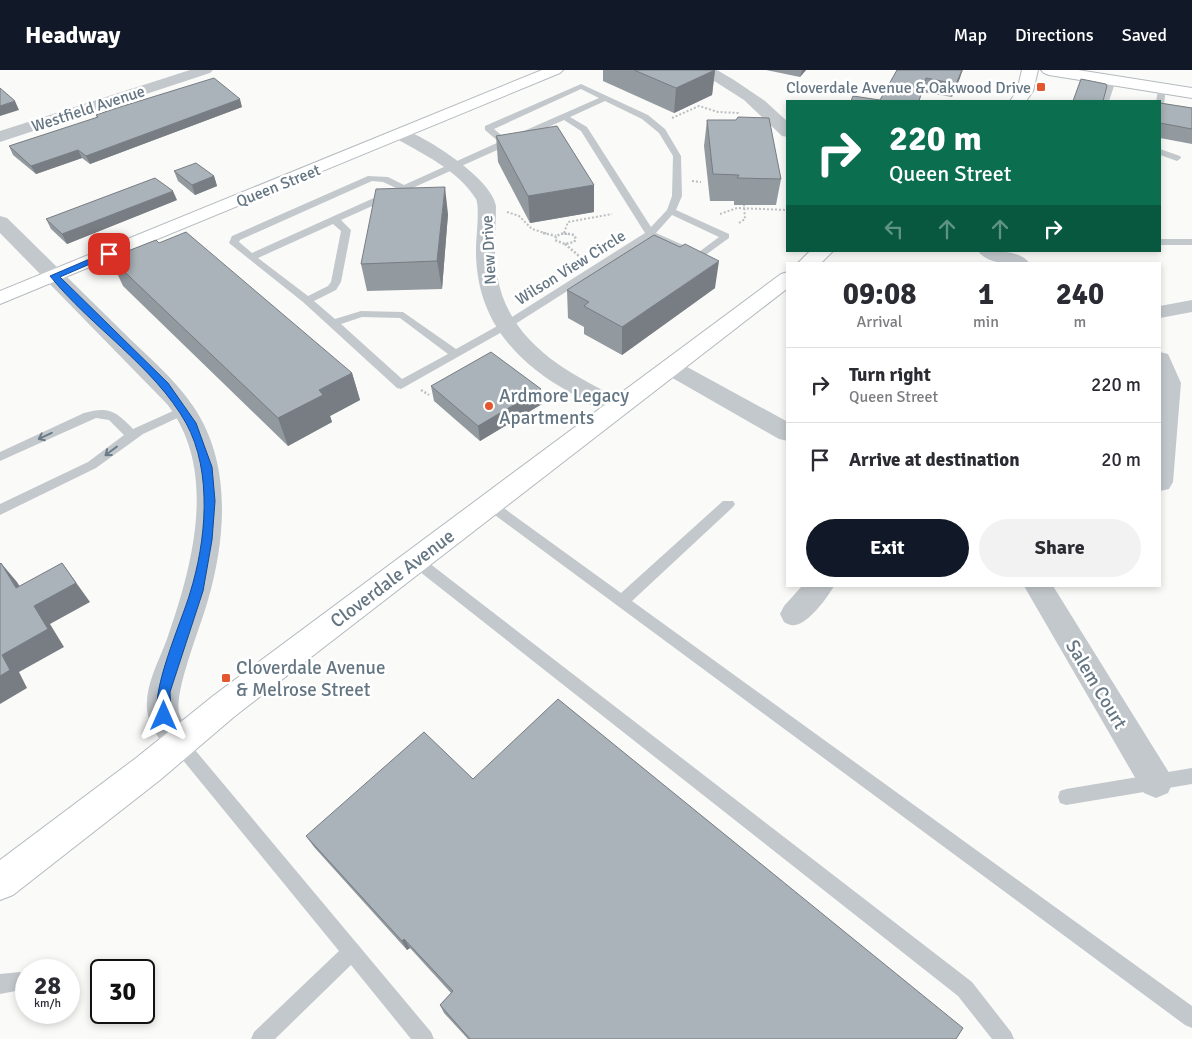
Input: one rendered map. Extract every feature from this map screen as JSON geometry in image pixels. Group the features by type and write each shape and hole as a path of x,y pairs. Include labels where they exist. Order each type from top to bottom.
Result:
{"street":[{"name":"Westfield Avenue","path":"0,137 205,70"},
{"name":"Queen Street","path":"0,298 556,70"},
{"path":"705,70 743,91 767,110 786,130"},
{"path":"1019,100 1028,83 1030,70"},
{"path":"1049,70 1192,93"},
{"name":"New Drive","path":"401,134 455,166 469,177 486,202 487,277 492,300 505,326 528,352 549,370 567,383 616,407"},
{"path":"0,222 164,386 184,410 197,436 207,467 210,501 206,540 197,591 164,692 164,716 179,743"},
{"path":"809,262 822,252"},
{"path":"990,252 1015,262"},
{"name":"Cloverdale Avenue","path":"0,882 148,769 224,706 786,280"},
{"path":"1161,312 1192,306"},
{"path":"1161,362 1169,383 1161,471"},
{"path":"670,367 786,432"},
{"path":"794,614 819,587"},
{"name":"Salem Court","path":"1039,587 1156,782"}],"lane":[{"path":"1105,100 1112,80"},
{"name":"Wilson View Circle","path":"332,323 401,385 505,326 650,234 671,211 677,196 677,156 662,132 645,117 581,86 488,128 505,143"},
{"path":"1161,100 1162,88"},
{"path":"251,257 605,98"},
{"path":"1161,106 1166,110 1192,114"},
{"name":"Wilson View Circle","path":"564,116 584,129 650,234"},
{"path":"1161,152 1177,158"},
{"path":"404,189 385,179 371,178 235,238 234,243 308,300 332,323 361,314 403,316 456,354"},
{"path":"650,234 700,256 726,236 671,211"},
{"path":"308,300 332,288 336,282 346,230 335,220"},
{"path":"1161,242 1192,242"},
{"path":"0,510 92,465 132,436 184,410"},
{"path":"0,457 101,412 109,413 132,436"},
{"path":"489,504 1192,1018"},
{"path":"622,602 728,504"},
{"path":"415,560 964,989 1004,1039"},
{"path":"179,743 424,1039"},
{"path":"1066,797 1192,776"},
{"path":"261,1039 351,952"},
{"path":"0,984 15,982"}],"path":[{"path":"672,118 699,106 718,112 740,113"},
{"path":"740,223 745,219 744,205"},
{"path":"720,214 737,208 786,210"},
{"path":"501,213 516,214 522,217 528,226 556,236 564,233 571,234 576,238 574,242 565,244"},
{"path":"564,233 568,222 612,214"},
{"path":"556,236 557,242 565,244 580,256"}],"building":[{"path":"634,70 715,70 676,88"},
{"path":"897,70 962,70 956,84 926,78 919,100 880,100"},
{"path":"214,78 240,99 86,156 78,150 31,166 9,146 98,117 96,115 120,107"},
{"path":"1081,79 1106,84 1107,86 1103,100 1073,100"},
{"path":"0,88 15,101 0,106"},
{"path":"853,96 880,100 851,100"},
{"path":"1161,103 1192,108 1192,129 1161,123"},
{"path":"738,117 769,118 781,179 737,178 739,175 713,174 707,120 736,120"},
{"path":"557,126 594,185 528,196 496,136"},
{"path":"196,163 214,176 192,185 174,171"},
{"path":"155,178 173,191 62,234 46,219"},
{"path":"445,187 437,261 361,264 376,189"},
{"path":"186,232 352,373 319,390 323,395 278,418 110,258 156,240 159,243"},
{"path":"654,235 680,247 685,244 719,261 622,327 584,306 589,302 567,290"},
{"name":"Ardmore Legacy Apartments","path":"491,352 541,389 478,426 431,386"},
{"path":"62,563 76,583 34,606 48,629 2,655 10,670 0,676 0,564 16,588"},
{"path":"558,699 963,1028 956,1039 470,1039 440,1005 453,991 404,939 402,941 306,836 424,732 473,779"}],"place":[{"name":"Cloverdale Avenue & Oakwood Drive","path":"1041,87"},
{"name":"Ardmore Legacy Apartments","path":"489,406"},
{"name":"Cloverdale Avenue & Melrose Street","path":"226,678"}],"route":[{"path":"109,254 54,276 164,386 184,410 199,442 207,467 210,501 206,540 197,591 164,692 164,716"}]}
